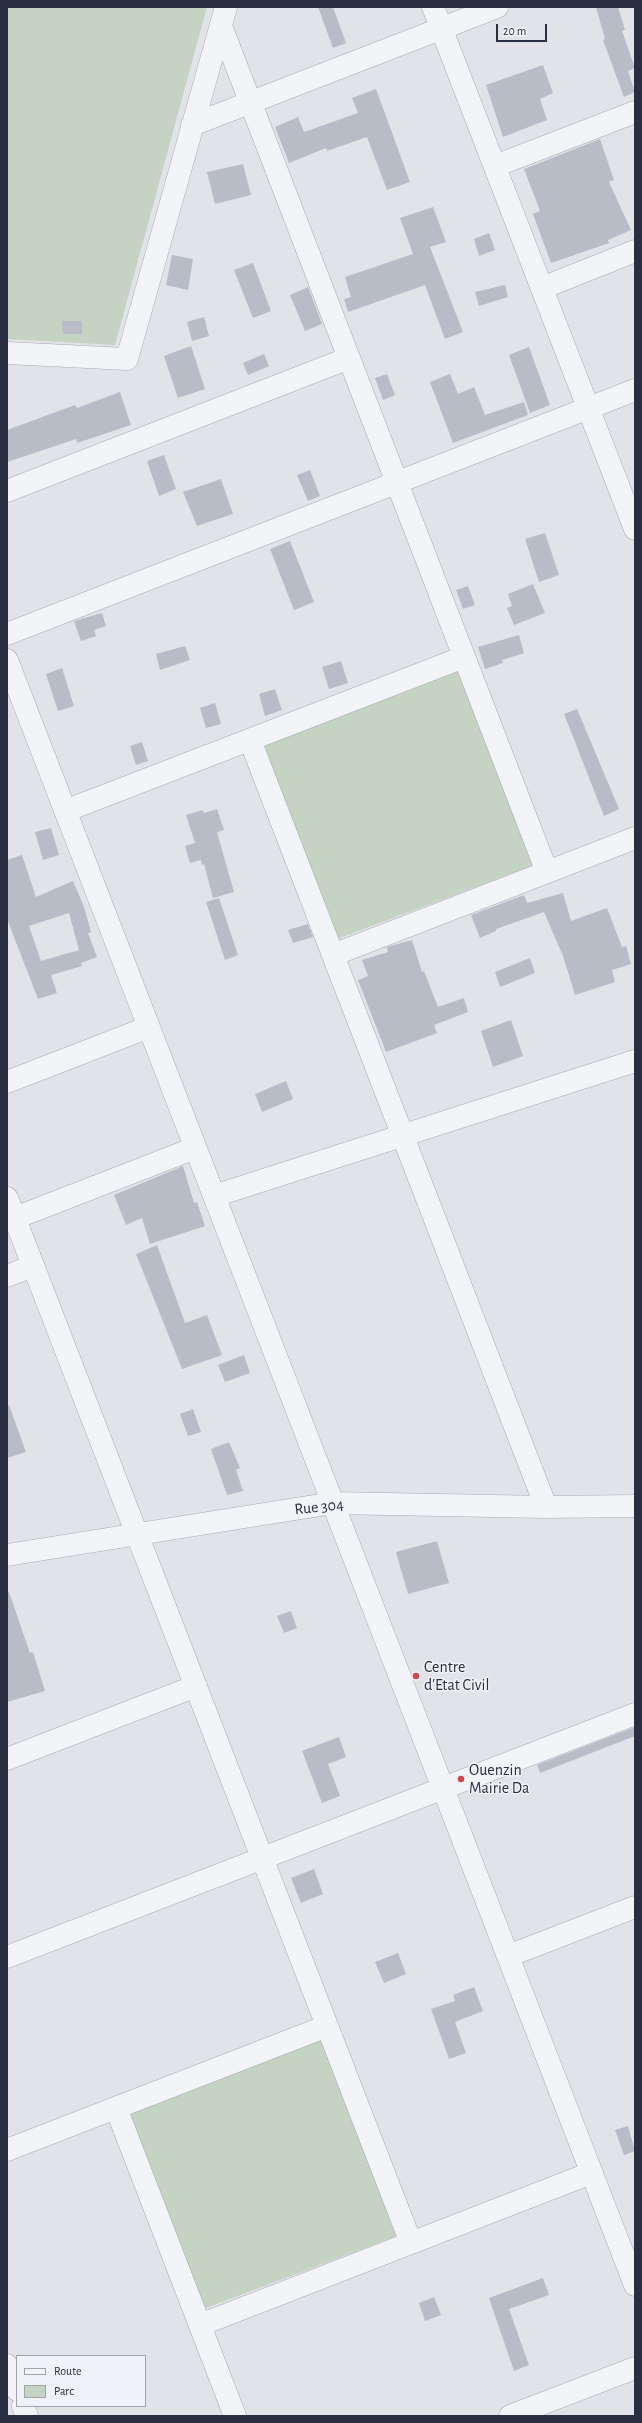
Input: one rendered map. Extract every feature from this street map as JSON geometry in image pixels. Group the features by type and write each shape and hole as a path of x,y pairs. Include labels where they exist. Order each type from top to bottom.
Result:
{"street":[{"path":"433,7 635,529"},
{"path":"192,125 497,7"},
{"path":"223,17 250,103 547,872"},
{"path":"7,353 127,359 223,17"},
{"path":"495,166 635,112"},
{"path":"542,288 635,252"},
{"path":"7,491 349,358"},
{"path":"7,634 635,390"},
{"path":"66,812 464,657"},
{"path":"7,660 635,2286"},
{"path":"250,740 546,1507"},
{"path":"333,955 635,838"},
{"path":"7,1082 149,1027"},
{"path":"214,1196 635,1061"},
{"path":"15,1218 195,1148"},
{"path":"7,1198 411,2243"},
{"path":"7,1276 33,1266"},
{"name":"Rue 304","path":"7,1555 332,1503 546,1507 635,1506"},
{"path":"7,1759 196,1686"},
{"path":"7,1957 635,1714"},
{"path":"508,1956 635,1907"},
{"path":"7,2150 327,2026"},
{"path":"116,2108 235,2416"},
{"path":"200,2325 591,2173"},
{"path":"7,2364 16,2387"},
{"path":"510,2416 635,2368"}],"green space":[{"path":"7,7 207,7 115,345 7,339"},
{"path":"460,668 534,865 332,941 258,744"},
{"path":"328,2037 402,2234 201,2310 126,2113"}],"building":[{"path":"318,7 333,7 346,43 333,48"},
{"path":"596,7 618,7 625,30 622,31 635,68 628,71 635,92 624,97 603,40 605,39"},
{"path":"543,65 553,93 540,99 547,120 503,137 486,85"},
{"path":"376,89 410,182 387,190 367,137 327,151 326,148 289,163 275,127 298,117 304,132 358,113 352,98"},
{"path":"600,139 614,180 609,182 631,230 608,240 609,243 551,263 533,214 540,211 524,169"},
{"path":"243,164 251,195 215,204 207,172"},
{"path":"433,207 446,242 430,247 463,332 445,339 425,285 348,312 344,299 351,297 345,277 413,254 400,218"},
{"path":"489,233 495,250 479,256 474,239"},
{"path":"172,255 193,259 188,290 166,285"},
{"path":"253,263 271,311 253,318 234,270"},
{"path":"505,285 508,297 479,306 475,292"},
{"path":"308,287 322,324 305,331 290,295"},
{"path":"204,317 209,336 192,341 187,322"},
{"path":"62,321 82,321 82,334 63,334"},
{"path":"191,346 205,389 178,398 164,356"},
{"path":"529,347 550,405 530,413 509,355"},
{"path":"264,354 269,366 248,375 243,363"},
{"path":"387,374 395,395 383,400 375,378"},
{"path":"450,374 458,394 474,387 485,415 524,402 528,415 453,443 430,382"},
{"path":"120,392 131,425 77,443 76,439 7,462 7,430 75,405 77,408"},
{"path":"164,455 176,489 159,496 147,461"},
{"path":"310,470 320,496 308,501 297,475"},
{"path":"221,479 233,514 197,526 183,492"},
{"path":"545,533 559,575 539,582 525,539"},
{"path":"290,541 314,602 294,610 270,549"},
{"path":"533,584 545,613 514,625 507,608 512,606 508,594"},
{"path":"468,586 475,605 463,609 456,590"},
{"path":"102,613 106,626 94,630 96,636 81,641 74,621"},
{"path":"519,635 524,653 502,660 503,663 485,669 478,647"},
{"path":"185,646 190,660 160,670 156,654"},
{"path":"341,661 348,683 329,689 322,667"},
{"path":"62,668 74,706 58,711 46,674"},
{"path":"275,689 282,710 265,716 259,694"},
{"path":"215,703 221,724 206,728 200,708"},
{"path":"577,709 619,809 604,816 564,714"},
{"path":"142,742 148,761 136,765 130,746"},
{"path":"217,809 224,830 217,832 234,892 213,898 204,864 202,865 201,860 190,863 185,846 195,843 186,815 202,810 204,813"},
{"path":"51,828 59,855 43,860 35,832"},
{"path":"22,855 36,897 73,881 84,907 91,932 88,933 97,957 81,963 82,966 51,975 57,993 38,999 7,919 7,860","holes":["69,913 79,950 41,961 29,926"]},
{"path":"563,893 571,921 607,908 622,947 626,946 631,964 612,970 615,982 575,995 563,956 544,912 496,929 496,931 480,938 471,915 524,895 527,903"},
{"path":"219,898 238,955 225,960 206,902"},
{"path":"308,924 313,937 293,943 288,930"},
{"path":"412,940 422,972 424,971 438,1007 464,998 468,1012 434,1025 437,1033 386,1052 358,980 368,976 362,960 388,952 387,947"},
{"path":"530,958 535,973 500,987 495,972"},
{"path":"511,1020 523,1056 493,1067 481,1031"},
{"path":"286,1081 293,1099 262,1112 255,1094"},
{"path":"183,1166 194,1203 197,1202 205,1226 150,1244 142,1218 126,1225 114,1195"},
{"path":"157,1245 185,1323 207,1315 222,1355 182,1369 136,1254"},
{"path":"244,1355 250,1373 225,1382 218,1365"},
{"path":"7,1405 9,1405 26,1452 7,1458"},
{"path":"193,1409 201,1432 188,1436 180,1414"},
{"path":"229,1442 240,1468 236,1470 243,1491 227,1495 211,1449"},
{"path":"437,1541 449,1583 408,1594 396,1552"},
{"path":"9,1592 30,1653 33,1652 45,1691 7,1702 7,1593"},
{"path":"291,1611 297,1628 284,1633 277,1616"},
{"path":"635,1727 635,1736 540,1773 537,1765"},
{"path":"339,1737 346,1757 328,1764 340,1796 322,1803 302,1751"},
{"path":"314,1869 323,1894 301,1903 291,1878"},
{"path":"398,1953 406,1974 384,1983 375,1962"},
{"path":"474,1987 483,2011 455,2022 466,2053 449,2059 431,2009 455,2001 453,1995"},
{"path":"628,2126 635,2151 624,2155 615,2130"},
{"path":"543,2278 549,2295 509,2309 529,2365 514,2371 489,2298"},
{"path":"434,2297 441,2315 425,2321 419,2303"}],"place":[{"name":"Centre d'Etat Civil","path":"416,1676"},
{"name":"Ouenzin Mairie Da","path":"461,1779"}]}
